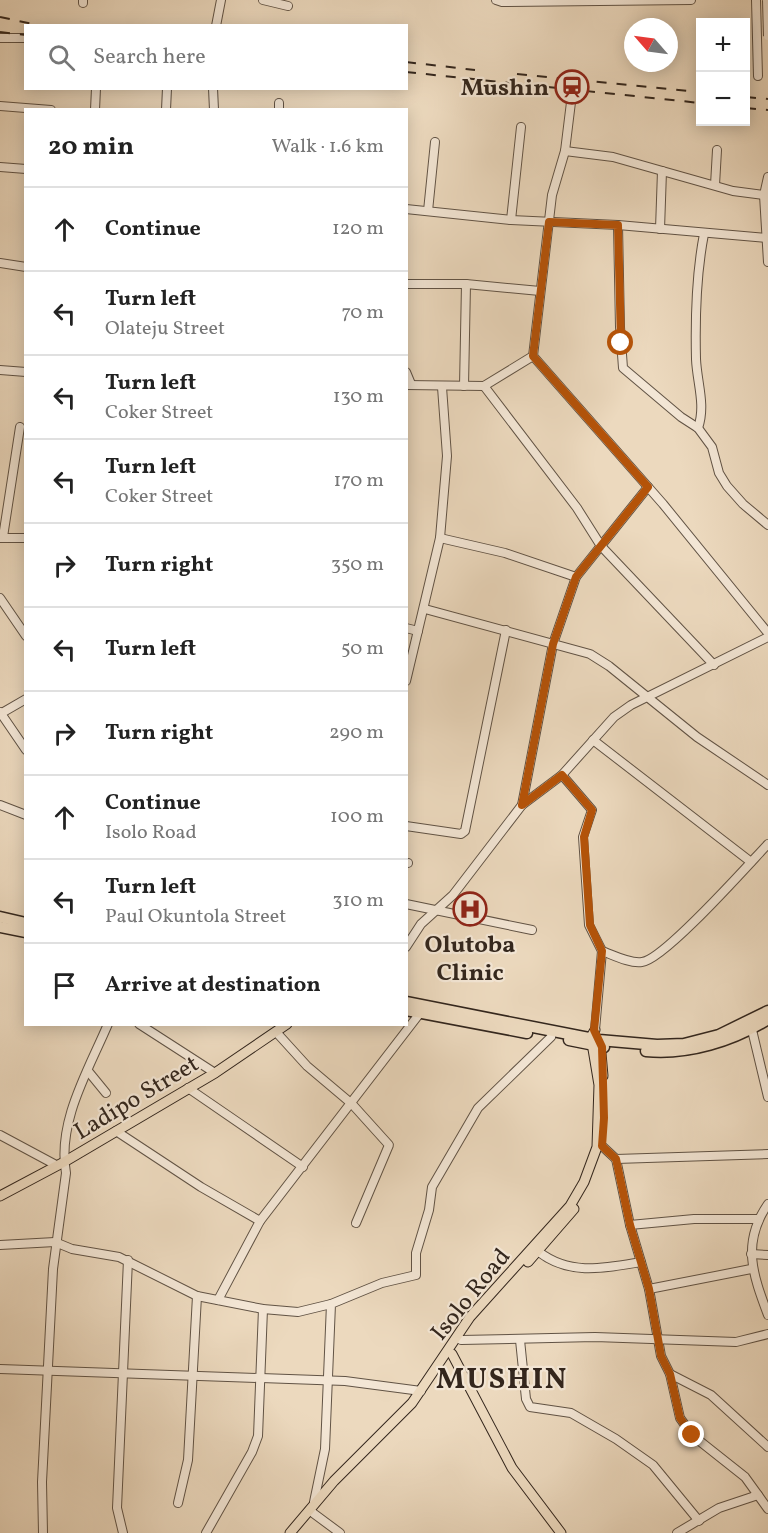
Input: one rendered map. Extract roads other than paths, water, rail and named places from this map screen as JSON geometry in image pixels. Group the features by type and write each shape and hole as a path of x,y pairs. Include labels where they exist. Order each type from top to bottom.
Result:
{"highway":[{"path":"0,917 24,923"},
{"path":"0,927 24,932"},
{"path":"408,1002 660,1053 702,1047 752,1030 768,1019"},
{"path":"408,1010 551,1037 648,1045 684,1044 719,1035 768,1011"}],"main road":[{"name":"Ladipo Street","path":"0,1196 215,1073 278,1033 285,1026"},
{"name":"Isolo Road","path":"298,1533 314,1513 409,1413 492,1300 564,1224 582,1197 602,1146 604,1118 596,1040"},
{"name":"Isolo Road","path":"290,1533 314,1502 401,1416 421,1391 471,1317 555,1225 584,1182 597,1147 600,1113 596,1040"},
{"path":"452,1354 494,1439 512,1468 561,1533"}],"street":[{"path":"216,24 221,0"},
{"path":"263,0 288,6"},
{"path":"496,0 691,0"},
{"path":"756,0 758,76"},
{"path":"767,0 768,36"},
{"path":"757,17 768,18"},
{"path":"0,38 24,38"},
{"path":"95,108 96,90"},
{"path":"166,108 167,90"},
{"path":"213,90 214,108"},
{"path":"408,944 421,924 453,895 522,805 562,775 614,717 768,635 648,487 533,356 549,222 555,184 565,151 572,94"},
{"path":"0,106 26,108"},
{"path":"511,220 521,127"},
{"path":"428,211 435,142"},
{"path":"715,185 717,150"},
{"path":"565,151 613,157 733,191 764,195"},
{"path":"0,168 24,170"},
{"path":"660,229 662,171"},
{"path":"768,177 764,195 768,262"},
{"path":"408,209 511,220 618,225 767,238"},
{"path":"618,225 623,368 698,428 712,447 719,473 727,486 743,504 768,525"},
{"path":"698,428 703,413 696,362 697,279 704,234"},
{"path":"0,263 24,267"},
{"path":"408,284 466,284 540,291"},
{"path":"464,386 466,284"},
{"path":"409,384 442,387 484,386 533,356"},
{"path":"0,370 24,372"},
{"path":"484,386 577,508 601,546 714,665"},
{"path":"408,673 425,609 440,538 447,456 442,387"},
{"path":"20,427 2,538 24,538"},
{"path":"522,805 553,644 576,577 648,487"},
{"path":"440,538 505,553 576,577"},
{"path":"0,598 24,633"},
{"path":"425,609 590,654 648,697 696,737 766,780"},
{"path":"408,628 418,631"},
{"path":"408,826 460,834 465,831 506,630"},
{"path":"24,700 0,713 24,747"},
{"path":"593,740 751,862"},
{"path":"562,775 592,810 584,837 584,851 590,925 602,951 596,1040"},
{"path":"0,805 24,814"},
{"path":"602,951 642,962 652,958 696,919 768,844"},
{"path":"408,904 532,930"},
{"path":"218,1300 260,1221 420,1013"},
{"path":"60,1163 67,1123 107,1026"},
{"path":"142,1026 215,1073"},
{"path":"752,1030 768,1096"},
{"path":"278,1033 308,1066 352,1104 389,1145 356,1223"},
{"path":"0,1245 55,1242 72,1249 128,1260 197,1296 263,1309 298,1312 331,1304 382,1283 416,1275 416,1253 429,1210 432,1187 478,1108 551,1037"},
{"path":"88,1071 106,1093"},
{"path":"188,1088 303,1167"},
{"path":"116,1131 201,1187 260,1221"},
{"path":"0,1135 60,1163 66,1173 55,1242 42,1482 43,1533"},
{"path":"602,1146 616,1159 630,1225 649,1289 658,1341 664,1365 670,1374 680,1418 692,1435 729,1462 745,1477 768,1509"},
{"path":"616,1159 768,1154"},
{"path":"768,1204 758,1219 751,1254 752,1269 764,1291 768,1315"},
{"path":"630,1225 694,1219 758,1219"},
{"path":"539,1252 552,1262 574,1268 598,1269 641,1262"},
{"path":"751,1254 768,1255"},
{"path":"123,1533 117,1508 121,1374 128,1260"},
{"path":"649,1289 752,1269"},
{"path":"178,1503 188,1460 197,1296"},
{"path":"314,1502 325,1449 330,1382 331,1304"},
{"path":"206,1533 255,1445 261,1378 263,1309"},
{"path":"461,1340 595,1337 736,1342 768,1335"},
{"path":"520,1340 526,1399 530,1407 571,1413 616,1439 653,1465 699,1521"},
{"path":"0,1369 261,1378 421,1391"},
{"path":"670,1374 711,1395 768,1447"},
{"path":"677,1533 688,1530 719,1508 758,1495"},
{"path":"314,1513 340,1533"}],"railway":[{"path":"0,17 33,24"},
{"path":"0,32 24,35"},
{"path":"408,62 475,70"},
{"path":"408,72 696,103"},
{"path":"517,74 696,92"},
{"path":"750,97 768,99"},
{"path":"750,108 768,110"}],"place":[{"name":"Mushin","path":"572,87"},
{"name":"Olutoba Clinic","path":"470,909"}],"district":[{"name":"MUSHIN","path":"502,1378"}]}
